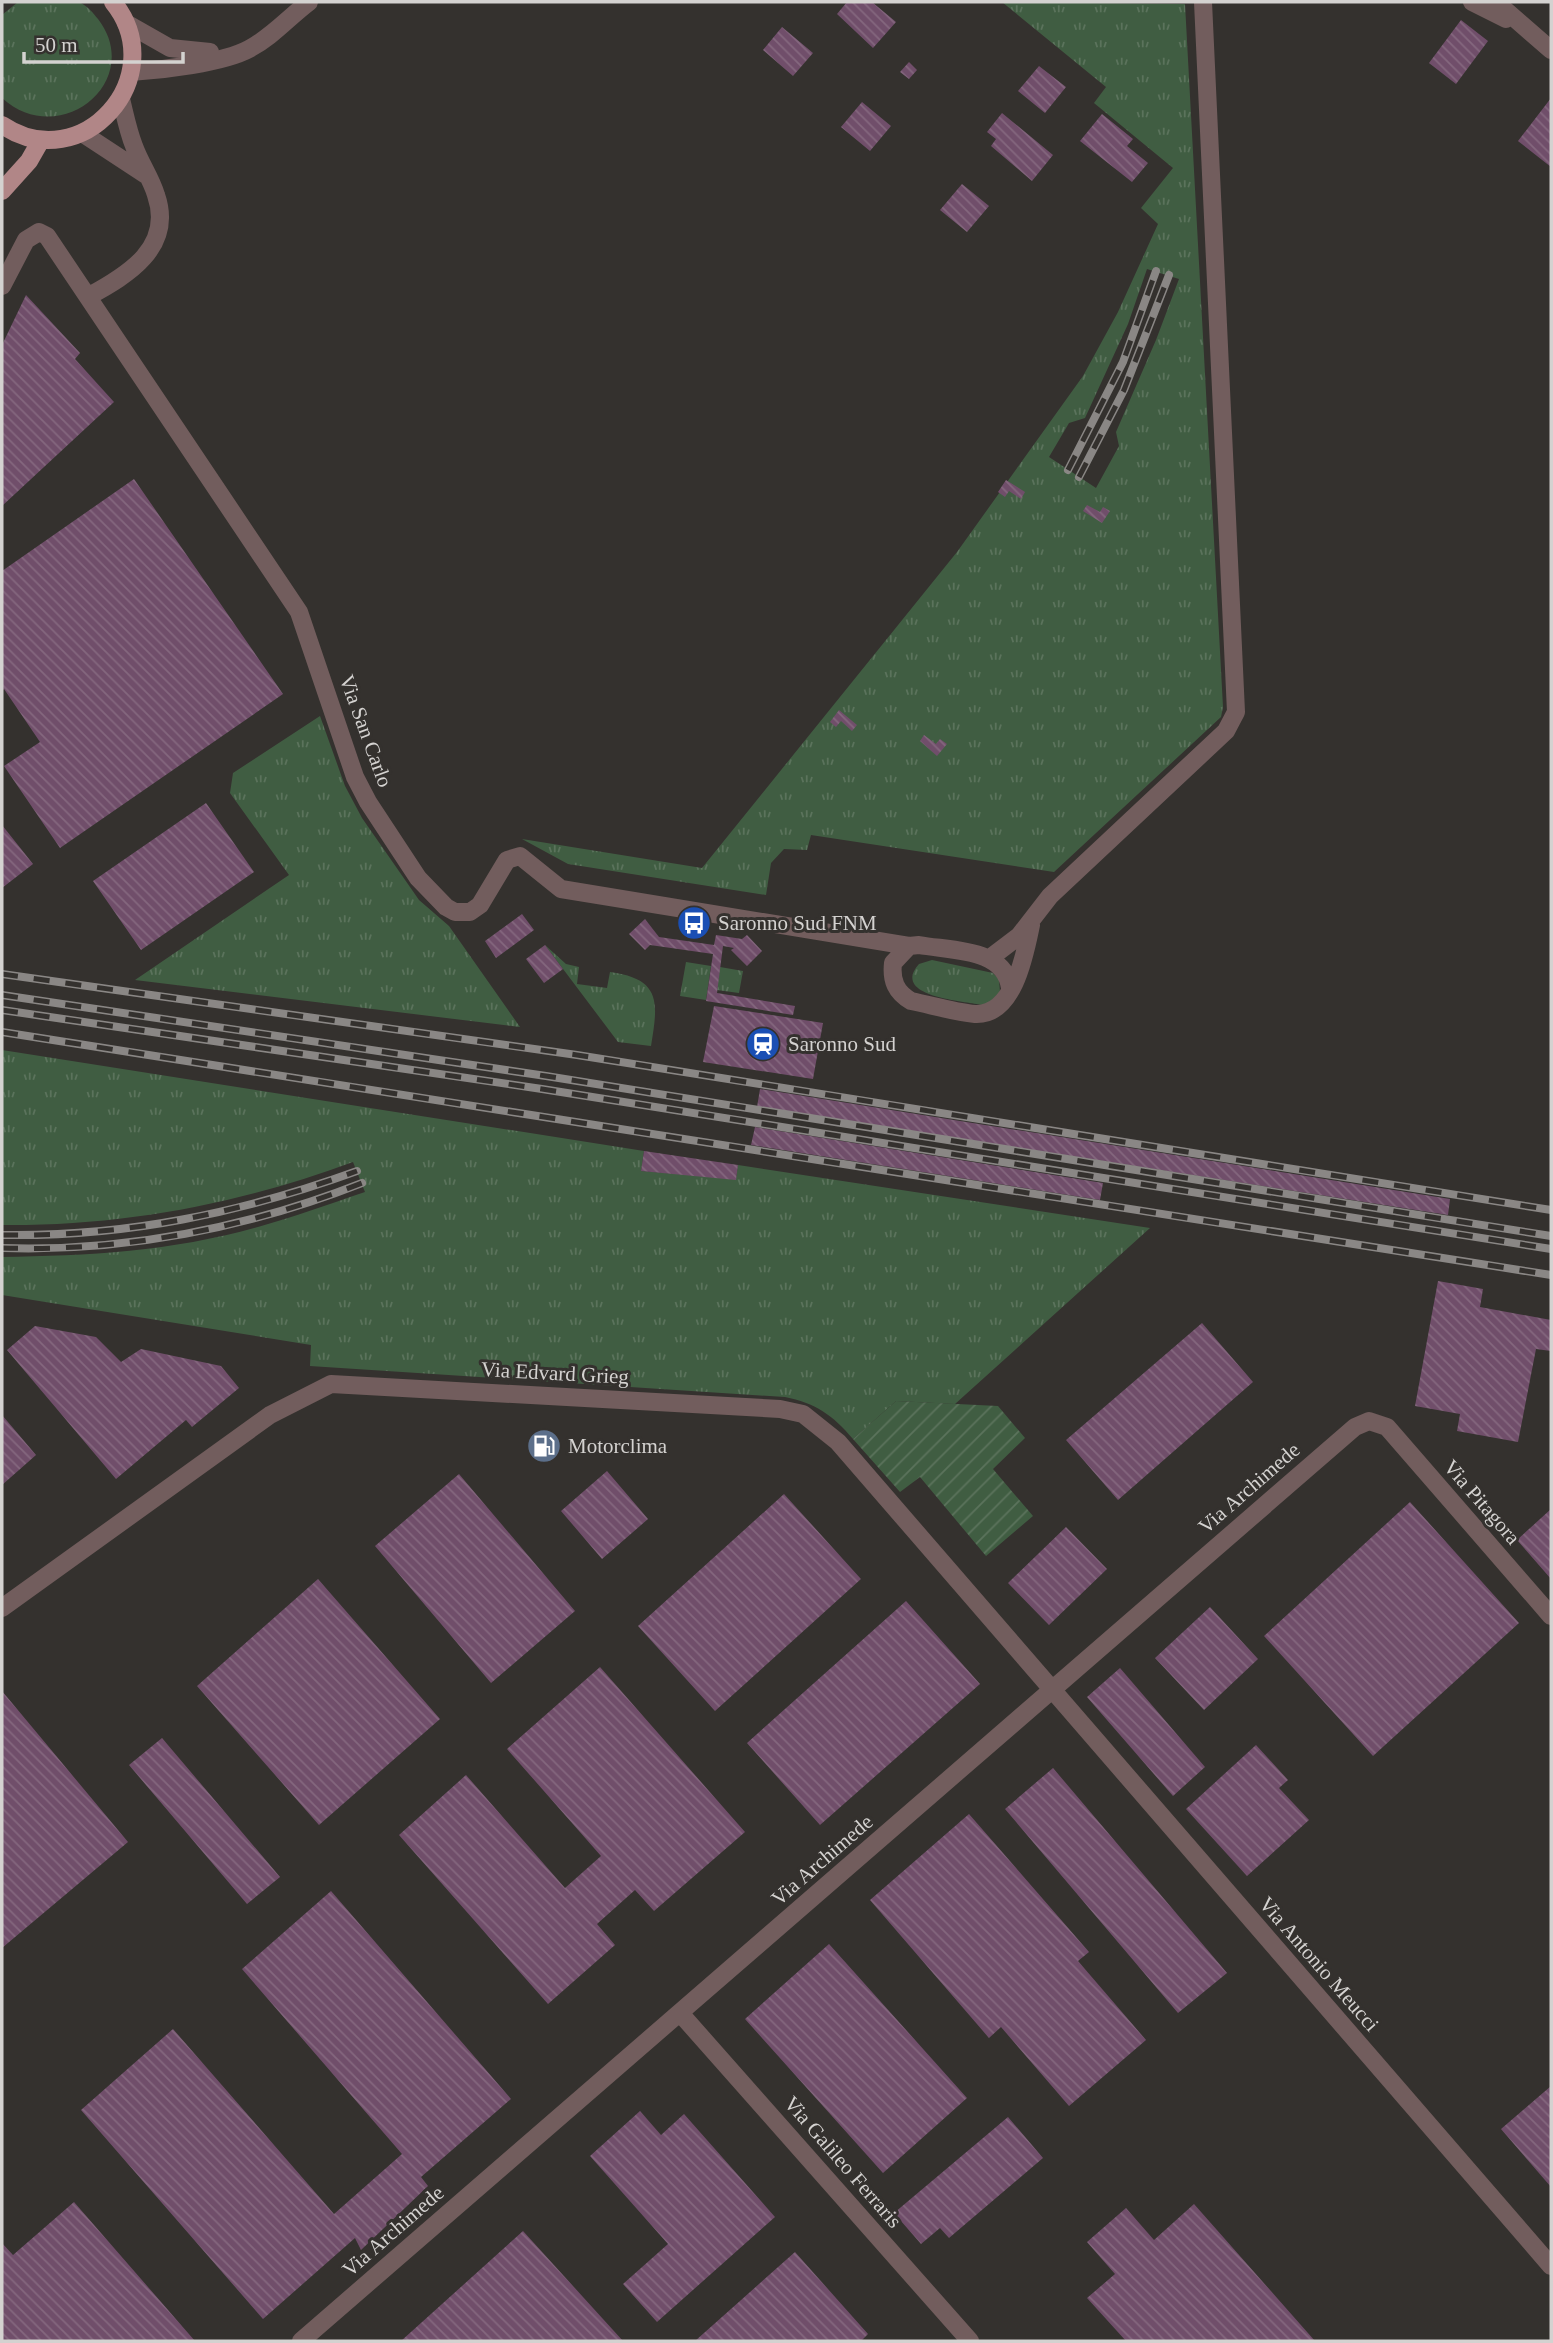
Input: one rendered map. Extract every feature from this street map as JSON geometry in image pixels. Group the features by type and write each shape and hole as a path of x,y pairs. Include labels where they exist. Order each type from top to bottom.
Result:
{"main road":[{"path":"2,125 22,136 41,140 62,139 82,133 104,119 121,99 131,72 132,47 126,23 113,2"},
{"path":"2,191 29,161 41,140"}],"street":[{"path":"126,23 170,48 210,52 249,38 292,2"},
{"path":"131,72 159,70 236,55 267,38 309,2"},
{"path":"1010,988 1006,971 990,958 1009,945 1060,887 1226,731 1236,712 1203,2"},
{"path":"1472,2 1521,26"},
{"path":"1496,2 1551,50"},
{"path":"89,296 139,264 156,240 160,207 133,144 121,99"},
{"path":"82,133 146,175"},
{"name":"Via San Carlo","path":"2,286 26,240 39,232 51,239 299,612 313,647 328,701 368,803 418,878 437,901 456,912 476,909 503,866 514,857 526,859 561,889 990,958"},
{"path":"909,946 893,963 894,984 902,996 911,1001 977,1014 996,1008 1010,988 1026,950 1031,922"},
{"path":"866,937 892,974"},
{"name":"Via Edvard Grieg","path":"2,1608 270,1415 331,1384 780,1409 803,1414 838,1442 1052,1690"},
{"name":"Via Pitagora","path":"1376,1421 1392,1432 1551,1616"},
{"name":"Via Archimede","path":"301,2341 1347,1433 1362,1423 1376,1421"},
{"name":"Via Antonio Meucci","path":"1052,1690 1551,2266"},
{"name":"Via Galileo Ferraris","path":"680,2013 970,2341"}],"green space":[{"path":"18,2 78,2 98,19 110,42 111,65 104,85 90,101 71,112 48,117 25,112 2,98 2,15"},
{"path":"1002,2 1185,4 1223,707 1221,717 1054,872 811,835 807,850 784,849 771,863 766,895 568,864 522,839 702,868 957,552 1083,376 1118,312 1158,224 1141,208 1173,168 1094,103 1106,87","holes":["1147,269 1179,279 1116,432 1119,446 1096,488 1049,457 1069,423 1085,418 1128,324"]},
{"path":"320,716 345,786 362,818 419,900 449,926 520,1027 135,980 289,875 230,793 233,773"},
{"path":"545,945 566,964 579,967 577,984 607,988 610,972 627,975 648,987 655,1006 651,1046 618,1042"},
{"path":"932,960 993,973 999,979 1000,992 991,1003 982,1005 947,999 921,990 914,984 913,975 919,964"},
{"path":"686,962 711,966 706,1000 680,996"},
{"path":"720,967 743,971 739,993 717,990"},
{"path":"2,1050 644,1151 641,1171 736,1179 738,1165 1150,1228 955,1404 896,1401 853,1439 823,1411 785,1397 310,1366 311,1345 2,1295 2,1257 131,1251 195,1242 258,1227 365,1192 353,1162 267,1190 181,1210 92,1221 2,1225"},
{"path":"896,1401 998,1406 1025,1438 993,1469 1033,1516 986,1556 920,1477 900,1492 853,1439"}],"building":[{"path":"847,2 872,2 896,22 873,48 837,14"},
{"path":"1461,20 1488,41 1456,84 1429,63"},
{"path":"782,27 813,53 793,76 763,50"},
{"path":"909,62 917,70 909,79 900,72"},
{"path":"1039,66 1066,87 1045,113 1018,91"},
{"path":"1551,98 1551,167 1518,141"},
{"path":"862,102 891,126 870,151 841,127"},
{"path":"1002,113 1053,155 1032,181 991,146 996,139 987,132"},
{"path":"1102,114 1133,139 1127,146 1148,163 1132,182 1080,141"},
{"path":"962,184 989,206 967,232 940,210"},
{"path":"26,295 80,353 75,359 114,402 2,506 2,345"},
{"path":"134,479 283,694 60,848 4,766 40,742 4,689 2,691 2,571"},
{"path":"1006,480 1025,492 1021,499 1009,491 1005,497 998,492"},
{"path":"1087,505 1100,512 1103,507 1110,511 1102,523 1083,511"},
{"path":"839,710 857,725 852,731 841,721 836,727 830,722"},
{"path":"924,735 936,744 940,739 947,744 937,756 920,741"},
{"path":"206,803 254,872 141,950 93,881"},
{"path":"2,825 33,864 2,888"},
{"path":"522,914 534,930 496,958 485,941"},
{"path":"645,919 659,937 714,945 716,935 742,939 747,935 762,951 747,966 731,950 734,948 723,946 717,993 795,1006 793,1015 706,1001 713,954 650,945 645,950 629,934"},
{"path":"545,945 563,969 544,983 526,959"},
{"path":"714,1006 823,1023 813,1079 703,1062"},
{"path":"760,1089 1450,1199 1448,1215 757,1107"},
{"path":"755,1127 1103,1183 1100,1200 751,1145"},
{"path":"644,1151 738,1165 736,1180 641,1171"},
{"path":"1438,1281 1483,1289 1480,1307 1551,1320 1551,1351 1536,1349 1518,1442 1457,1431 1460,1414 1415,1406"},
{"path":"1202,1323 1253,1382 1118,1500 1066,1440"},
{"path":"35,1326 96,1337 121,1362 141,1349 221,1366 239,1388 192,1427 186,1420 116,1479 7,1350"},
{"path":"2,1415 36,1455 2,1485"},
{"path":"607,1471 648,1519 602,1559 561,1511"},
{"path":"459,1474 575,1611 491,1683 375,1546"},
{"path":"784,1494 861,1579 715,1711 638,1626"},
{"path":"1410,1502 1519,1623 1373,1756 1264,1636"},
{"path":"1551,1509 1551,1579 1517,1540"},
{"path":"1066,1527 1107,1569 1049,1625 1008,1583"},
{"path":"318,1579 440,1719 319,1825 197,1686"},
{"path":"906,1601 980,1684 820,1825 747,1743"},
{"path":"1210,1607 1258,1659 1204,1710 1155,1658"},
{"path":"600,1667 745,1832 654,1911 635,1890 597,1924 615,1945 548,2004 399,1835 466,1775 565,1888 601,1856 507,1749"},
{"path":"1120,1668 1205,1767 1173,1796 1087,1697"},
{"path":"2,1691 128,1842 2,1948"},
{"path":"162,1738 280,1877 247,1904 129,1765"},
{"path":"1256,1745 1288,1780 1279,1788 1309,1820 1247,1876 1186,1809"},
{"path":"1053,1768 1227,1973 1178,2013 1005,1809"},
{"path":"969,1814 1089,1952 1078,1961 1146,2040 1069,2106 1001,2027 989,2038 870,1900"},
{"path":"331,1891 511,2099 421,2177 428,2186 361,2250 355,2238 263,2319 81,2110 173,2029 334,2214 402,2154 242,1969"},
{"path":"829,1944 967,2098 883,2173 745,2019"},
{"path":"1551,2086 1551,2187 1501,2129"},
{"path":"640,2111 661,2135 684,2114 775,2217 657,2322 623,2284 668,2244 590,2156"},
{"path":"1008,2117 1043,2158 949,2238 940,2228 921,2244 894,2213"},
{"path":"74,2202 195,2341 2,2341 2,2243 13,2255"},
{"path":"1194,2204 1315,2341 1126,2341 1087,2298 1115,2274 1087,2242 1126,2208 1154,2240"},
{"path":"523,2231 623,2341 401,2341"},
{"path":"795,2252 868,2334 861,2341 695,2341"}],"railway":[{"path":"1068,470 1123,362 1156,271"},
{"path":"1079,477 1124,390 1169,275"},
{"path":"2,974 577,1055 1551,1210"},
{"path":"2,995 546,1076 1551,1236"},
{"path":"2,1010 542,1089 1551,1249"},
{"path":"2,1032 1551,1275"},
{"path":"2,1235 93,1232 182,1220 270,1199 357,1171"},
{"path":"2,1248 94,1246 185,1234 275,1213 362,1183"}],"place":[{"name":"Saronno Sud FNM","path":"694,923"},
{"name":"Saronno Sud","path":"763,1044"},
{"name":"Motorclima","path":"544,1446"}]}
